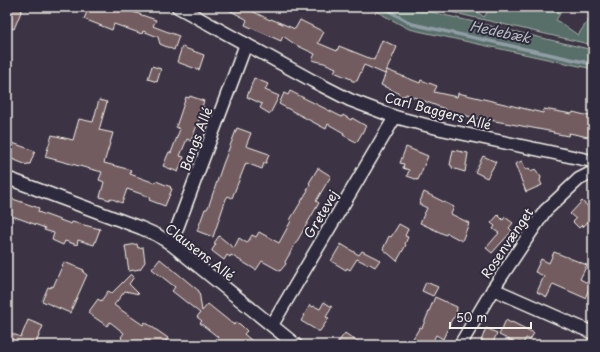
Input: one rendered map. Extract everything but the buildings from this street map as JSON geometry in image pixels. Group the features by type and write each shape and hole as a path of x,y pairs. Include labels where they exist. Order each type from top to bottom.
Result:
{"street":[{"name":"Carl Baggers Allé","path":"178,7 350,100 395,117 441,129 592,160 593,163"},
{"name":"Bangs Allé","path":"171,244 246,44"},
{"name":"Gretevej","path":"272,325 395,117"},
{"name":"Rosenvænget","path":"460,345 493,288 545,211 579,179 593,172"},
{"name":"Clausens Allé","path":"7,178 157,235 171,244 296,345"},
{"path":"493,288 593,333"}],"green space":[{"path":"368,7 410,7 593,50 593,69 409,29"},
{"path":"429,7 470,7 484,17 491,7 564,7 556,20 578,35 593,13 593,45"}],"waterway":[{"name":"Hedebæk","path":"382,7 412,24 593,64"}]}
